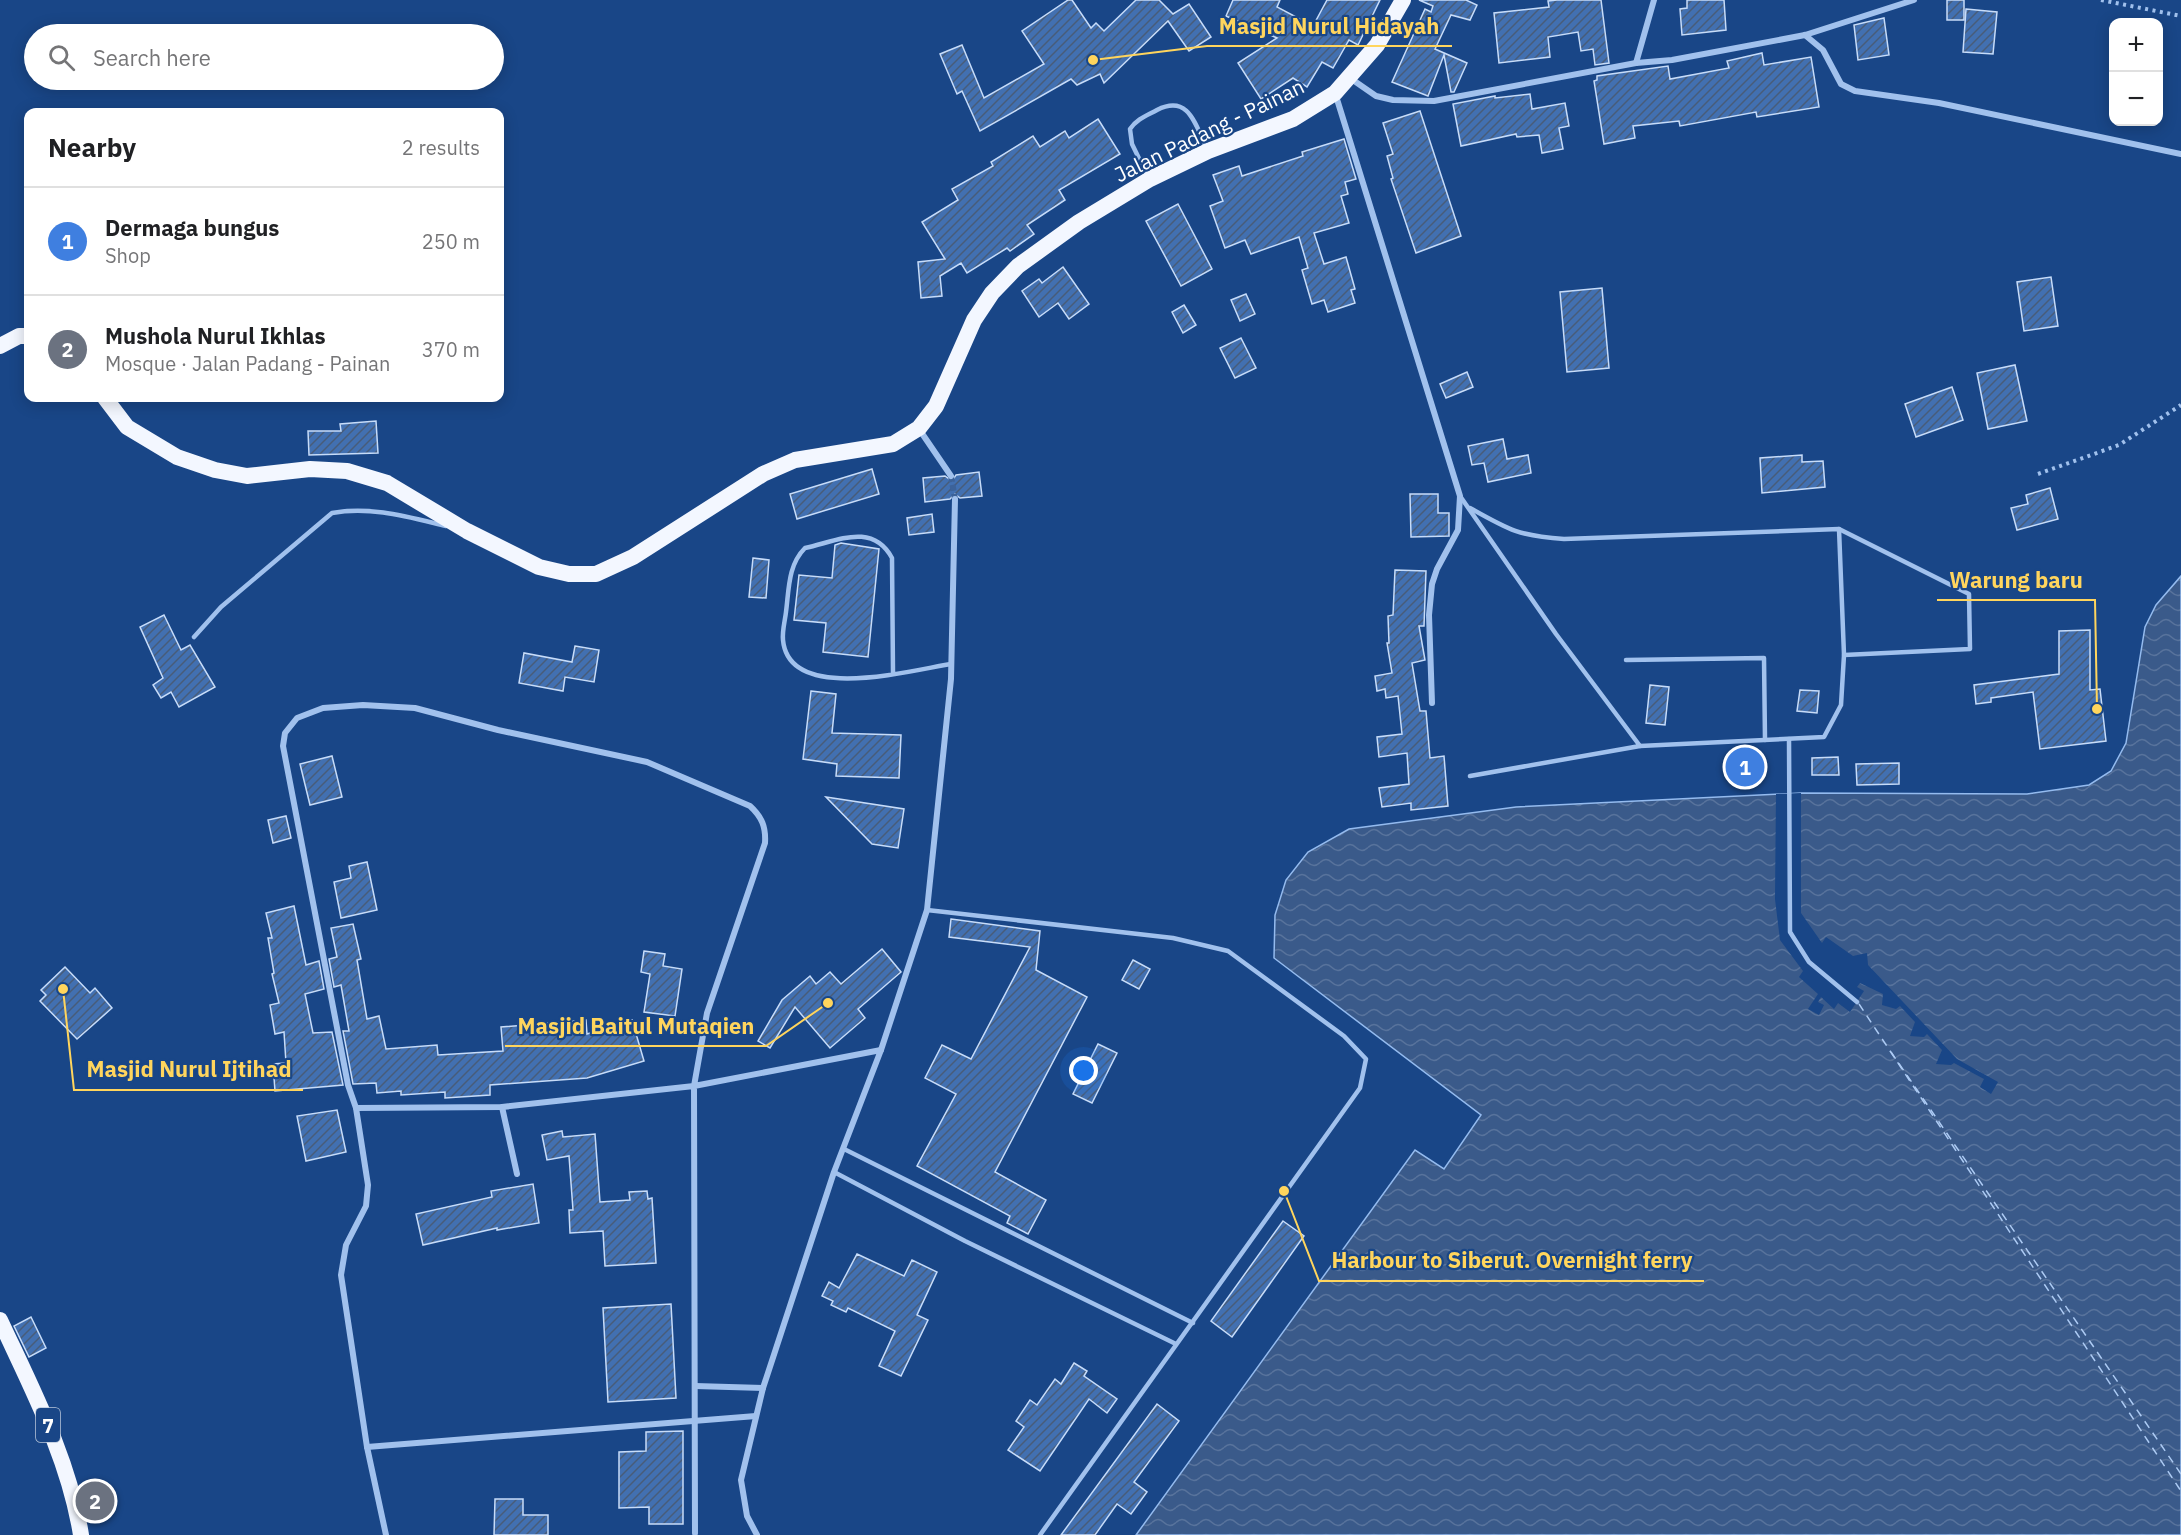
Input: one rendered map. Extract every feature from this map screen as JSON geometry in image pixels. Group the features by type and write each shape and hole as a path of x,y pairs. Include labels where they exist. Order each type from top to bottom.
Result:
{"highway":[{"name":"Jalan Padang - Painan","path":"108,402 127,427 177,457 215,470 247,476 310,469 347,471 387,483 466,531 539,567 569,574 596,574 633,557 763,474 795,460 893,444 919,428 936,406 974,320 992,293 1018,266 1079,222 1150,179 1208,151 1293,119 1335,93 1377,45 1403,0"},
{"path":"0,346 24,336"},
{"name":"7","path":"0,1320 55,1440 78,1514 81,1535"}],"street":[{"path":"1636,63 1654,0"},
{"path":"1350,78 1376,96 1393,100 1434,101 1636,63 1671,60 1805,35 1914,0"},
{"path":"1805,35 1823,50 1841,84 1855,92 1939,103 2181,154"},
{"path":"1335,93 1460,496 1458,530 1437,569 1432,584 1429,615 1431,703"},
{"path":"919,428 951,476"},
{"path":"757,1535 747,1516 741,1480 763,1388 834,1172 881,1050 927,910 951,664 955,499"},
{"path":"386,1535 367,1447 341,1275 346,1245 366,1206 368,1185 356,1108 348,1085 283,746 285,733 297,718 323,708 363,705 415,708 498,730 647,762 750,806 758,814 766,829 765,843 707,1013 694,1086 695,1533"},
{"path":"356,1108 502,1107 694,1086 881,1050"},
{"path":"502,1107 517,1174"},
{"path":"695,1386 763,1388"},
{"path":"367,1447 756,1416"}],"lane":[{"path":"1150,179 1132,144 1130,129 1135,121 1170,104 1183,107 1189,114 1208,151"},
{"path":"1460,496 1556,634 1640,746"},
{"path":"1470,508 1508,530 1528,537 1564,539 1839,529 1969,594 1970,649 1844,655"},
{"path":"194,637 221,607 332,513 355,509 386,513 466,531"},
{"path":"1470,776 1640,746 1824,737 1841,705 1844,655 1839,529"},
{"path":"893,673 892,558 885,545 875,538 862,535 805,548 792,566 783,640 788,654 799,667 816,677 835,680 893,673 951,664"},
{"path":"1626,660 1764,658 1765,740"},
{"path":"1789,739 1791,932 1809,962 1857,1002"},
{"path":"927,910 1173,938 1228,951 1344,1036 1366,1059 1360,1089 1040,1535"},
{"path":"844,1149 1193,1323"},
{"path":"834,1172 975,1246 1176,1344"}],"path":[{"path":"2101,0 2181,16"},
{"path":"2038,474 2119,445 2174,412 2181,405"}],"water":[{"path":"2181,576 2181,1535 1136,1535 1415,1150 1444,1169 1481,1115 1274,958 1275,915 1286,880 1308,852 1349,829 1516,807 1801,793 2027,794 2089,785 2111,771 2126,743 2145,627 2156,605"}],"pier":[{"path":"1801,793 1801,913 1822,943 1826,937 1853,956 1867,953 1868,965 1957,1059 1998,1082 1991,1094 1980,1087 1984,1079 1954,1063 1951,1065 1936,1064 1942,1050 1927,1034 1924,1037 1910,1036 1915,1022 1900,1006 1896,1009 1882,1005 1883,994 1860,983 1857,987 1864,991 1850,1012 1838,1003 1834,1009 1821,997 1818,1002 1824,1005 1819,1015 1808,1009 1818,994 1799,977 1803,971 1780,940 1775,899 1776,794"}],"building":[{"path":"1068,0 1072,0 1091,28 1096,23 1104,31 1136,0 1159,0 1173,14 1189,4 1211,37 1189,51 1168,21 1104,83 1100,74 1077,85 1071,79 980,131 962,91 957,94 940,54 962,45 984,98 1044,64 1022,31"},
{"path":"1233,0 1280,0 1277,7 1313,26 1327,0 1380,0 1358,45 1349,40 1333,68 1322,62 1307,87 1293,78 1261,99 1238,63 1277,38 1226,16"},
{"path":"1419,0 1466,0 1477,5 1470,20 1451,15 1435,49 1467,63 1454,92 1451,92 1444,55 1428,96 1392,82 1425,9 1431,12 1433,6"},
{"path":"1601,0 1609,63 1595,65 1593,49 1581,51 1578,32 1548,37 1550,57 1499,63 1494,13 1549,7 1548,1"},
{"path":"1687,0 1724,0 1726,30 1682,35 1680,9 1687,8"},
{"path":"1947,0 1964,0 1964,20 1947,20"},
{"path":"1966,9 1997,12 1993,54 1963,52"},
{"path":"1884,18 1889,55 1858,60 1854,25"},
{"path":"1762,53 1764,65 1811,57 1819,107 1757,117 1756,112 1680,126 1679,121 1633,126 1635,138 1604,144 1594,81 1597,80 1597,76 1668,66 1670,79 1729,68 1727,61"},
{"path":"1530,94 1532,109 1565,103 1569,126 1559,128 1563,149 1542,153 1539,135 1517,137 1516,134 1461,146 1453,104 1495,96 1495,98"},
{"path":"1420,111 1461,236 1416,253 1391,179 1393,178 1387,156 1393,154 1383,123"},
{"path":"1098,119 1120,154 1059,190 1065,200 1027,225 1034,234 1010,251 1007,248 967,273 961,263 940,276 942,296 921,298 918,262 945,259 922,222 958,200 952,189 993,166 991,162 1033,136 1040,147 1065,131 1069,138"},
{"path":"1344,139 1356,179 1345,182 1348,194 1341,196 1349,223 1314,233 1324,264 1346,257 1355,289 1351,290 1355,303 1328,312 1324,300 1312,304 1302,270 1308,268 1299,237 1251,254 1245,240 1225,248 1210,206 1223,201 1213,175 1239,166 1242,176 1303,156 1302,152"},
{"path":"1178,204 1212,269 1181,286 1146,221"},
{"path":"1063,267 1089,304 1069,319 1058,303 1039,317 1022,291 1039,279 1042,283"},
{"path":"2051,277 2058,326 2024,331 2017,282"},
{"path":"1602,288 1609,368 1567,372 1560,292"},
{"path":"1246,294 1255,314 1240,321 1231,300"},
{"path":"1184,305 1196,325 1183,333 1172,312"},
{"path":"1241,338 1256,368 1235,378 1220,348"},
{"path":"2015,365 2027,421 1988,429 1977,373"},
{"path":"1467,372 1473,387 1446,398 1440,384"},
{"path":"1952,387 1963,420 1916,437 1905,404"},
{"path":"376,421 378,453 309,455 308,431 341,431 340,424"},
{"path":"1503,439 1507,459 1528,455 1531,473 1488,482 1484,463 1472,465 1468,446"},
{"path":"1802,455 1802,462 1823,461 1825,487 1762,493 1760,458"},
{"path":"872,469 879,494 797,519 790,494"},
{"path":"979,472 982,496 960,498 955,494 950,499 925,502 923,478 945,476 952,481 956,475"},
{"path":"2050,488 2058,519 2017,530 2011,508 2028,504 2026,495"},
{"path":"1410,494 1438,494 1438,513 1449,513 1449,536 1411,537"},
{"path":"932,514 934,532 909,535 907,518"},
{"path":"841,543 879,549 868,657 823,652 826,623 794,620 799,575 832,578 835,545"},
{"path":"753,558 769,560 766,598 749,597"},
{"path":"1395,570 1426,571 1424,626 1419,626 1425,660 1412,663 1420,711 1426,711 1430,758 1444,756 1448,806 1411,810 1411,803 1382,807 1379,788 1409,784 1407,753 1379,757 1377,737 1402,734 1398,696 1386,698 1385,689 1377,691 1375,676 1392,673 1387,643 1389,643 1388,616 1393,615"},
{"path":"164,615 181,650 190,645 215,687 179,707 171,692 161,698 153,685 163,678 140,627"},
{"path":"2090,630 2090,690 2100,689 2106,741 2040,749 2033,692 1991,698 1991,702 1976,704 1974,685 2059,674 2059,631"},
{"path":"575,646 599,650 594,682 565,677 563,691 519,683 524,653 572,662"},
{"path":"1650,685 1669,687 1665,725 1646,723"},
{"path":"1800,690 1819,691 1817,713 1797,711"},
{"path":"811,691 836,694 832,733 901,735 899,778 836,776 837,764 803,759"},
{"path":"332,756 342,797 310,805 300,764"},
{"path":"1838,757 1839,775 1812,775 1812,758"},
{"path":"1899,763 1899,784 1857,785 1856,764"},
{"path":"826,797 904,809 898,848 872,844"},
{"path":"286,816 291,838 273,843 268,820"},
{"path":"367,862 377,910 341,918 334,882 351,878 349,866"},
{"path":"294,906 306,965 319,961 324,989 305,994 313,1033 332,1032 343,1085 275,1091 273,1064 286,1063 284,1032 275,1034 270,1005 279,1003 272,974 274,973 268,938 272,938 266,913"},
{"path":"951,919 1040,931 1036,970 1087,997 995,1172 1046,1200 1028,1234 1007,1223 1010,1216 917,1166 956,1094 925,1078 942,1045 971,1059 1030,947 949,937"},
{"path":"353,924 361,959 357,960 367,1019 379,1016 386,1049 437,1045 438,1055 503,1051 501,1027 586,1020 587,1034 632,1020 644,1061 587,1078 490,1085 490,1095 445,1098 445,1092 401,1095 401,1091 377,1093 376,1083 353,1084 343,1031 349,1031 341,985 334,987 329,959 337,957 331,928"},
{"path":"882,949 901,972 858,1009 865,1018 830,1048 795,1007 770,1048 758,1041 782,1000 810,976 816,984 830,972 841,984"},
{"path":"644,951 665,954 663,966 682,969 675,1016 644,1012 650,974 641,972"},
{"path":"1133,960 1150,969 1139,989 1122,980"},
{"path":"65,967 90,993 95,988 112,1008 77,1039 40,1001 46,995 41,990"},
{"path":"1098,1044 1117,1053 1092,1103 1073,1094"},
{"path":"337,1110 346,1152 306,1161 297,1116"},
{"path":"562,1131 563,1137 595,1134 600,1202 630,1200 629,1192 647,1191 648,1199 652,1198 656,1263 605,1266 603,1231 570,1233 569,1210 573,1210 569,1156 547,1160 542,1135"},
{"path":"533,1184 539,1223 497,1230 497,1228 423,1245 416,1214 492,1197 491,1191"},
{"path":"1283,1221 1304,1236 1232,1337 1211,1321"},
{"path":"857,1254 904,1276 912,1260 937,1272 917,1315 928,1320 901,1376 879,1366 895,1331 848,1308 846,1312 831,1305 833,1301 822,1296 829,1282 839,1288"},
{"path":"671,1304 676,1398 608,1402 603,1308"},
{"path":"31,1317 46,1348 29,1357 14,1326"},
{"path":"1074,1363 1087,1371 1084,1376 1117,1399 1107,1413 1089,1399 1040,1471 1008,1450 1024,1427 1016,1421 1030,1400 1037,1405 1055,1379 1061,1384"},
{"path":"1157,1404 1179,1421 1134,1482 1147,1492 1131,1514 1117,1504 1095,1535 1061,1535"},
{"path":"683,1431 683,1524 649,1524 649,1507 619,1508 619,1452 646,1451 646,1432"},
{"path":"104,1484 112,1508 88,1517 82,1492"},
{"path":"495,1499 523,1499 523,1515 548,1515 548,1535 494,1535"}],"ferry route":[{"path":"1859,1004 2181,1491"},
{"path":"1891,1052 2181,1474"}],"tunnel":[{"path":"951,476 955,499"}],"place":[{"name":"Masjid Nurul Hidayah","path":"1093,60"},
{"name":"Warung baru","path":"2097,709"},
{"name":"Dermaga bungus","path":"1745,767"},
{"name":"Masjid Nurul Ijtihad","path":"63,989"},
{"name":"Masjid Baitul Mutaqien","path":"828,1003"},
{"name":"Harbour to Siberut. Overnight ferry","path":"1284,1191"},
{"name":"Mushola Nurul Ikhlas","path":"95,1501"}]}
